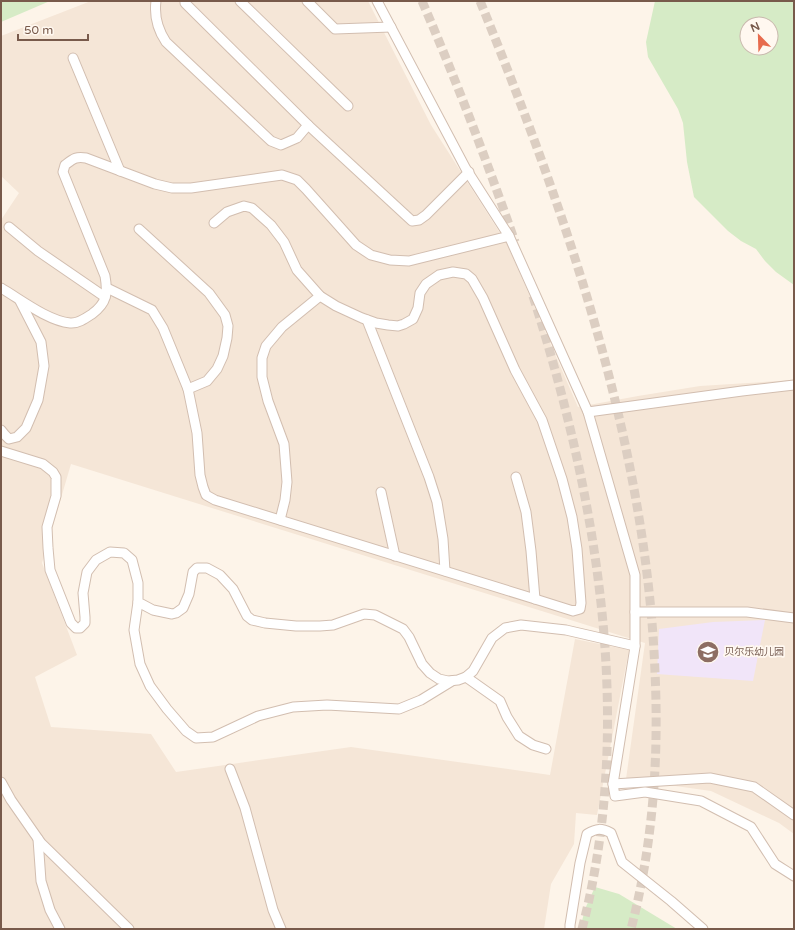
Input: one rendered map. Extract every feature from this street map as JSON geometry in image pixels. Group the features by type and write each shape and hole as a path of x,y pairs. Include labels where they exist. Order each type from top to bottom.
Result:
{"street":[{"path":"156,1 157,24 160,34 166,42 271,142 281,145 297,138 308,125"},
{"path":"184,1 308,125 412,221 419,220 426,215 469,172"},
{"path":"240,1 348,106"},
{"path":"307,1 335,29 391,27"},
{"path":"377,1 469,172 509,236 588,412 635,575 635,646 613,784 615,796 645,792 701,801 751,827 775,864 794,876"},
{"path":"72,58 120,171"},
{"path":"1,288 45,316 70,323 78,322 100,309 105,298 107,288 105,276 63,172 65,165 72,159 80,157 155,184 172,188 191,188 282,175 297,180 356,245 371,255 390,260 409,261 509,236"},
{"path":"107,288 152,310 163,328 188,389 197,432 200,475 206,495 215,500 573,611 580,609 581,603 577,549 572,517 562,478 542,420 515,370 483,298 472,279 466,274 453,272 439,275 426,284 420,293 418,308 413,319 398,326 388,325 367,320 336,306 320,296 297,270 284,242 271,225 252,208 244,206 227,212 214,223"},
{"path":"9,226 38,251 105,298"},
{"path":"139,229 209,293 225,315 228,326 227,338 223,356 217,369 207,381 188,389"},
{"path":"280,520 285,500 287,482 284,444 268,401 262,377 262,358 266,346 282,327 320,296"},
{"path":"1,430 9,439 17,437 26,428 38,400 44,366 41,342 20,299"},
{"path":"367,320 429,477 435,496 443,539 444,571"},
{"path":"588,412 742,390 794,385"},
{"path":"1,451 43,464 53,472 56,477 56,496 47,527 50,570 71,623 76,628 80,628 85,623 83,593 87,572 96,560 110,552 124,554 132,560 138,583 138,602 134,630 140,664 150,686 186,731 196,738 213,737 258,716 293,707 327,705 399,709 421,700 452,681"},
{"path":"516,477 526,512 535,599"},
{"path":"382,492 395,556"},
{"path":"138,602 152,610 172,614 176,613 183,608 189,594 193,572 197,568 207,568 220,574 233,589 247,616 252,620 265,623 296,626 320,626 333,625 364,614 375,615 403,629 409,637 422,664 430,673 439,679 448,681 466,677 473,671 492,638 505,628 521,625 566,630 635,646"},
{"path":"635,612 747,612 794,618"},
{"path":"466,677 500,701 507,717 520,736 533,745 546,749"},
{"path":"230,769 245,808 273,910 281,929"},
{"path":"613,784 710,778 754,787 794,815"},
{"path":"1,782 11,800 41,843 129,929"},
{"path":"570,929 580,863 587,834 596,829 611,833 622,862 703,929"},
{"path":"38,839 41,882 50,910 60,929"}],"shaded area":[{"path":"91,1 368,1 431,125 507,244 578,407 700,386 794,380 794,834 779,823 711,791 626,779 645,643 71,464 42,563 77,655 35,677 51,727 151,734 176,772 351,747 550,775 575,639 629,650 597,815 576,813 574,844 551,884 544,929 1,929 1,220 19,193 1,176 1,36"},
{"name":"贝尔乐幼儿园","path":"765,620 753,681 657,674 659,629 713,622"}],"green space":[{"path":"1,1 50,1 1,22"},
{"path":"655,1 794,1 794,285 776,272 756,249 741,241 728,231 694,197 687,162 683,123 678,109 648,57 646,42"},
{"path":"595,887 619,894 677,929 580,929 585,909"}],"tunnel":[{"path":"422,1 471,121 515,242"},
{"path":"480,1 512,81 571,245 596,329 618,414 636,500 648,586 655,672 656,737 653,801 645,866 631,929"},
{"path":"533,296 556,372 575,451 591,530 602,610 607,691 606,771 598,851 582,929"}],"place":[{"name":"贝尔乐幼儿园","path":"708,652"}]}
